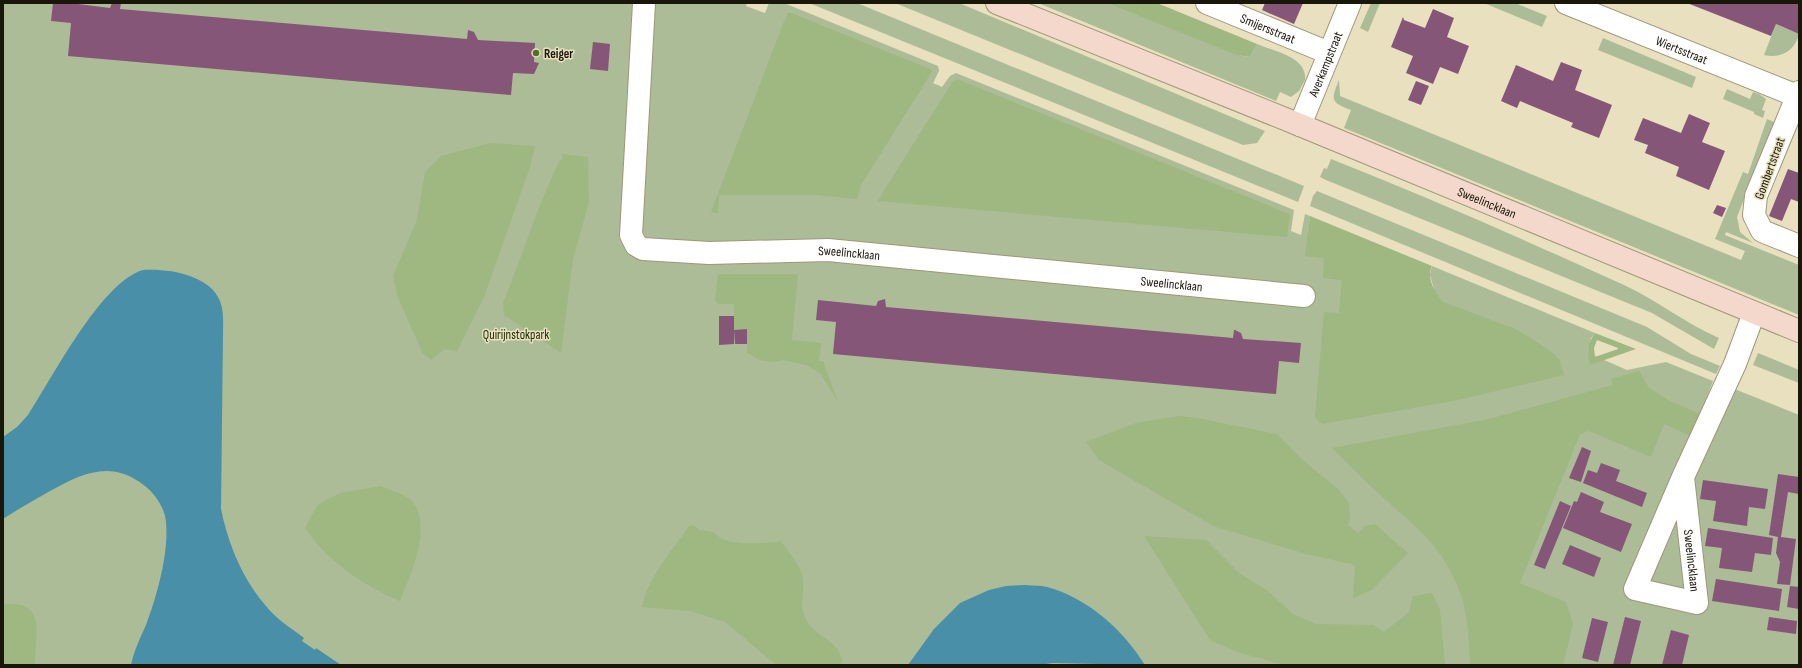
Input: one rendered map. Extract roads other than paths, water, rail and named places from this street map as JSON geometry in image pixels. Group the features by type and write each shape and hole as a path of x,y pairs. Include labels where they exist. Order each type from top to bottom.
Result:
{"street":[{"name":"Sweelincklaan","path":"644,3 631,235 636,245 643,248 709,253 828,250 1304,296"},
{"name":"Sweelincklaan","path":"997,3 1300,125 1799,331"},
{"name":"Smijersstraat","path":"1207,3 1329,53"},
{"name":"Averkampstraat","path":"1300,125 1350,3"},
{"name":"Wiertsstraat","path":"1566,3 1798,94"},
{"name":"Gombertstraat","path":"1798,94 1756,196 1754,215 1762,231 1799,246"},
{"name":"Sweelincklaan","path":"1683,477 1697,603 1635,589 1683,477 1735,364 1754,313"}],"water":[{"path":"143,270 164,270 198,279 215,292 220,301 223,321 221,509 232,548 250,584 270,611 304,638 302,641 315,650 316,648 341,665 131,665 158,588 166,547 166,522 164,512 156,497 149,489 133,478 121,473 109,471 85,474 62,485 3,519 3,437 17,427 28,415 64,356 95,311 111,292 127,278"},
{"path":"1006,586 1044,586 1062,592 1090,607 1115,628 1145,665 1053,663 1039,665 908,665 934,629 960,603 989,590"}],"place":[{"name":"Reiger","path":"536,53"}],"park label":[{"name":"Quirijnstokpark","path":"516,334"}]}
